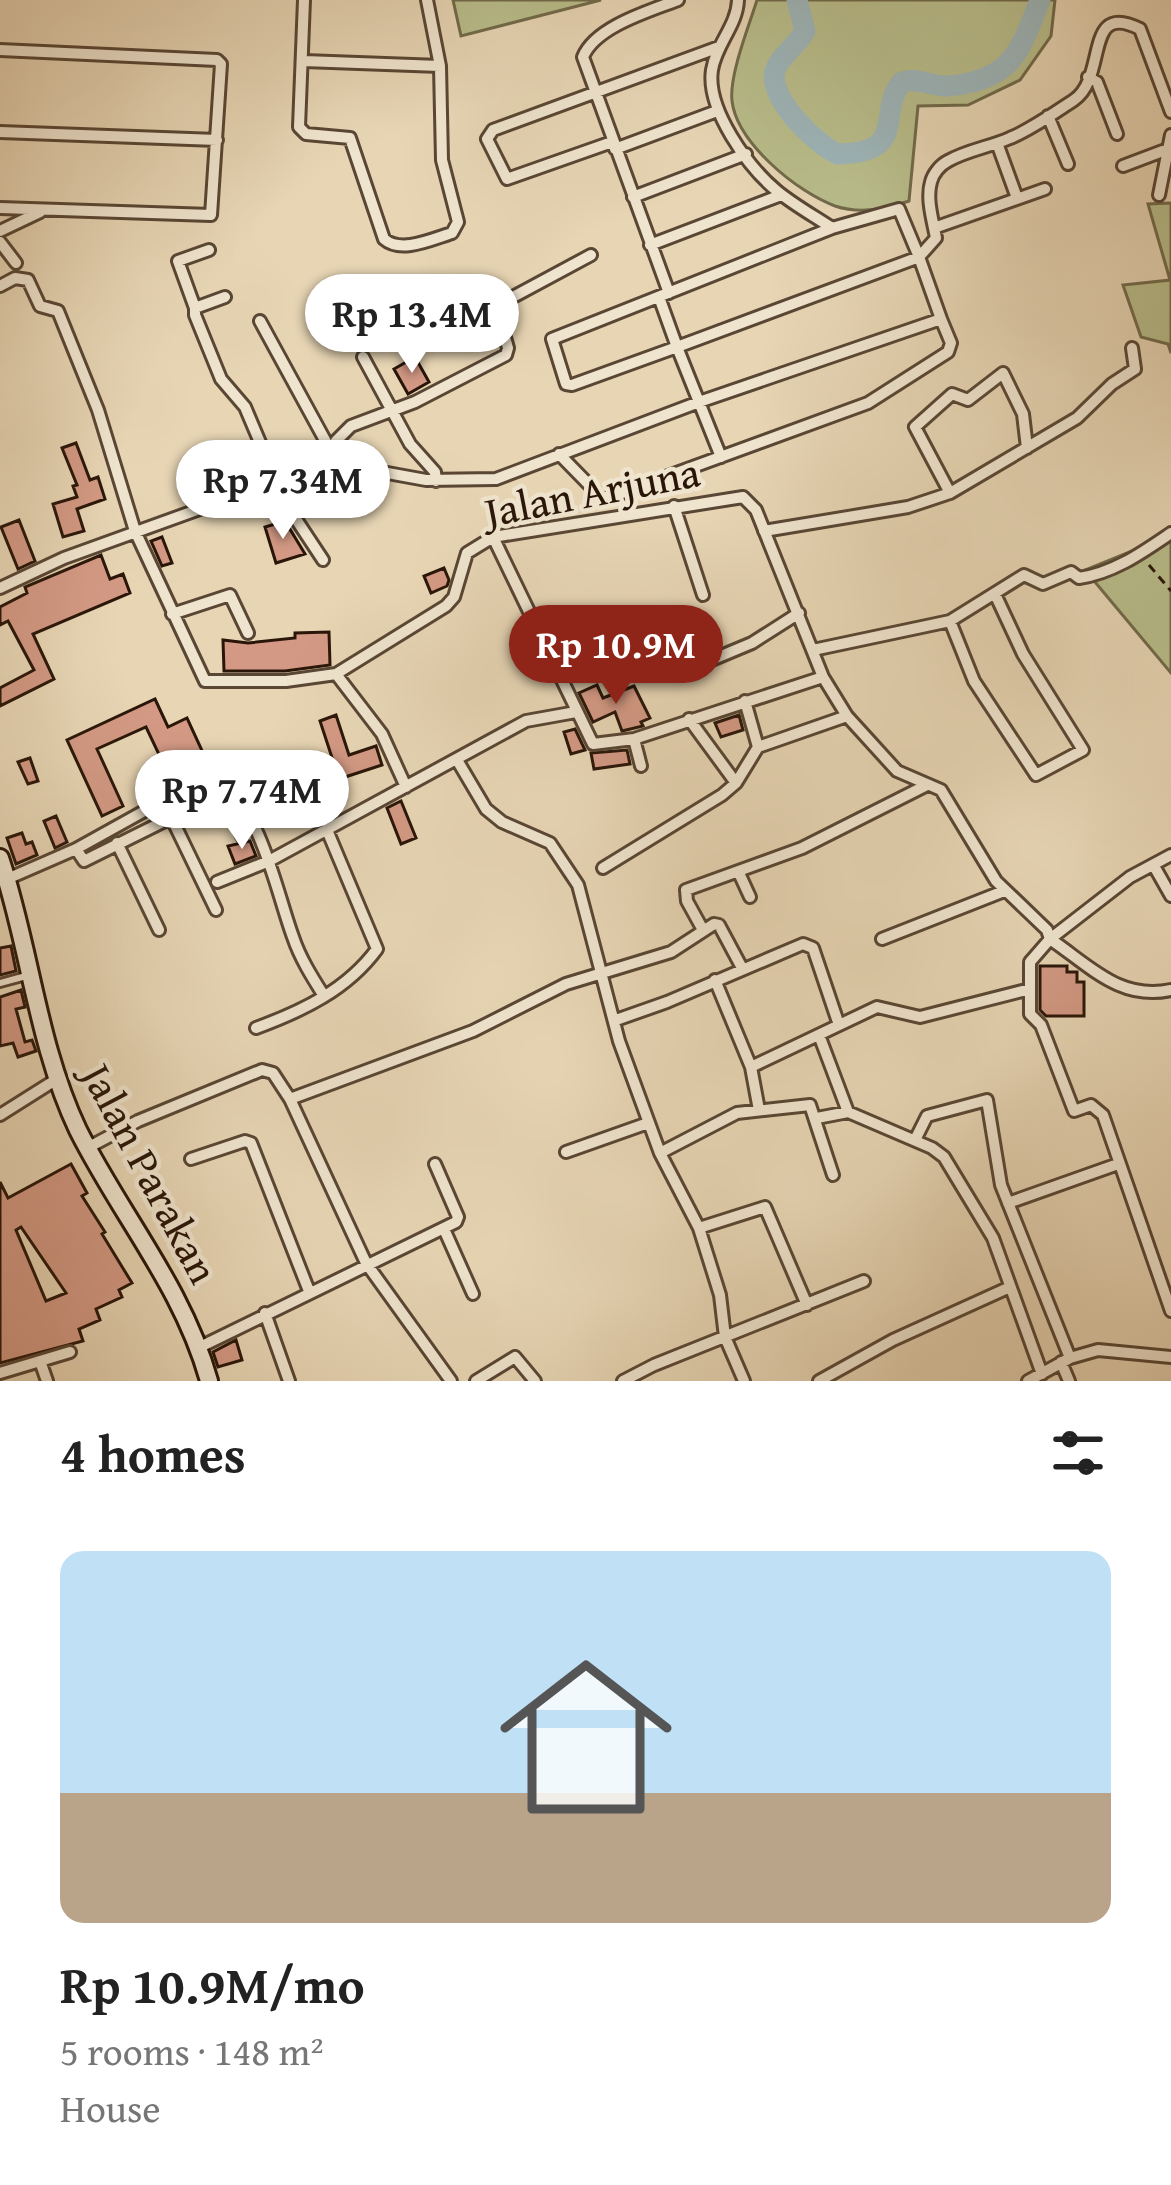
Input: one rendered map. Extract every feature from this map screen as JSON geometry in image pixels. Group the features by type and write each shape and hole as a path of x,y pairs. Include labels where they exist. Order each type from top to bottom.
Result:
{"street":[{"path":"304,0 299,128 306,134 350,138 384,239 395,247 450,234 458,226 440,145 440,66 427,0"},
{"path":"677,0 629,18 588,46 583,57 650,245 677,347 721,457"},
{"path":"738,0 734,21 718,47 711,82 717,111 781,195 832,228"},
{"path":"560,454 605,499 883,394 948,352 951,343 919,257 899,209 832,228 552,339 564,382 572,386 919,257 936,238 932,177 945,162 997,143 1081,95 1104,27 1121,19 1140,29 1171,112"},
{"path":"717,111 508,179 487,140 493,130 718,47"},
{"path":"0,50 218,60 214,210 208,217 0,208"},
{"path":"304,61 440,66"},
{"path":"1088,77 1097,82 1117,134"},
{"path":"1048,116 1068,164"},
{"path":"0,132 217,140"},
{"path":"1159,195 1171,135"},
{"path":"997,143 1017,198"},
{"path":"1123,166 1168,149"},
{"path":"633,197 746,154"},
{"path":"934,228 1045,189"},
{"path":"650,245 781,195"},
{"path":"0,231 45,209"},
{"path":"0,242 16,263"},
{"path":"208,250 178,262 194,315 220,379 244,407 272,475 323,560"},
{"path":"330,457 346,430 506,355 496,306 591,255"},
{"name":"Jalan Arjuna","path":"0,286 15,278 28,280 40,306 58,311 98,410 134,531 202,679 286,680 336,674 446,606 454,597 465,556 494,537 742,497 756,510 824,676 847,716 897,771 941,790 1004,891 1047,930 1050,939 1129,992 1171,990"},
{"path":"195,308 225,297"},
{"path":"0,588 134,531 219,502 302,464 330,457 436,481 496,479 699,402 941,320"},
{"path":"260,321 330,457"},
{"path":"764,532 908,507 950,493 1077,418 1135,369 1132,348"},
{"path":"363,358 410,444 435,472 436,481"},
{"path":"950,493 915,427 952,394 966,400 1003,374 1023,414 1028,448"},
{"path":"674,506 703,596"},
{"path":"813,650 950,621 1024,575 1043,584 1071,572 1079,578 1097,575 1141,554 1171,532"},
{"path":"494,537 593,744 634,739 824,676"},
{"path":"950,621 974,682 1036,775 1083,750 1024,654 995,594"},
{"path":"172,614 230,595 248,633"},
{"path":"698,666 752,644 800,613"},
{"path":"336,674 373,720 406,787"},
{"path":"745,701 758,747"},
{"path":"217,882 269,861 530,719 576,712"},
{"path":"604,868 736,783 758,747 847,716"},
{"path":"689,719 736,783"},
{"path":"634,739 641,766"},
{"path":"457,760 494,817 544,838 578,885 619,1041 660,1154 699,1228 720,1295 724,1337 744,1381"},
{"path":"7,879 76,849 213,776 238,800 269,861 293,939 324,995"},
{"path":"703,930 686,890 802,848 927,785"},
{"path":"76,849 84,861 221,793 242,836"},
{"path":"171,817 217,910"},
{"path":"256,1028 304,1011 348,980 377,949 327,830"},
{"path":"117,843 159,929"},
{"path":"1171,855 1130,877 1050,939 1030,962 1030,1014 1041,1025 1074,1111 1100,1108 1171,1311"},
{"name":"Jalan Parakan","path":"0,857 57,1079 88,1147 184,1309 209,1381"},
{"path":"1154,866 1171,896"},
{"path":"740,873 750,896"},
{"path":"882,939 1004,891"},
{"path":"290,1099 473,1031 554,988 671,952 719,925 742,968"},
{"path":"616,1020 808,944 838,1025"},
{"path":"715,980 751,1067 759,1110"},
{"path":"751,1067 877,1007 920,1017 1030,989"},
{"path":"819,1035 848,1112"},
{"path":"88,1147 138,1120 262,1070 273,1073 290,1099 365,1263 451,1381"},
{"path":"0,1115 57,1079"},
{"path":"916,1140 927,1116 986,1099 1001,1185 1070,1381"},
{"path":"660,1154 737,1113 810,1105 833,1175"},
{"path":"818,1118 848,1112 938,1152 986,1225 1042,1374"},
{"path":"566,1152 648,1123"},
{"path":"191,1159 250,1143 309,1291"},
{"path":"200,1347 365,1263 444,1229 458,1217 435,1164"},
{"path":"1008,1203 1118,1165"},
{"path":"699,1228 765,1207 807,1305"},
{"path":"444,1229 473,1294"},
{"path":"622,1381 864,1281"},
{"path":"819,1381 893,1340 1010,1287"},
{"path":"265,1313 284,1380"},
{"path":"1028,1381 1066,1360 1098,1350 1171,1357"},
{"path":"0,1373 70,1352"},
{"path":"476,1381 515,1357 535,1381"},
{"path":"40,1360 47,1381"}],"lane":[{"path":"0,983 30,975"}],"path":[{"path":"1141,554 1171,591"}],"green space":[{"path":"453,0 601,0 461,36"},
{"path":"757,0 1055,0 1051,36 1020,80 968,105 918,106 909,201 863,210 835,206 787,178 757,149 736,117 734,78"},
{"path":"1171,203 1171,353 1168,344 1141,337 1123,285 1170,280 1148,204"},
{"path":"1171,528 1171,673 1085,570 1142,547"}],"building":[{"path":"415,357 429,382 408,394 394,369"},
{"path":"76,443 90,480 98,477 105,499 77,509 84,531 63,537 53,504 77,497 62,448"},
{"path":"356,480 362,500 311,516 304,496"},
{"path":"19,520 35,561 18,569 1,527"},
{"path":"285,521 305,554 276,563 265,527"},
{"path":"162,537 172,563 162,566 151,541"},
{"path":"101,555 110,579 123,574 130,593 33,634 54,679 0,706 0,688 34,670 8,621 0,625 0,607 27,593 25,587"},
{"path":"444,568 447,586 431,593 424,576"},
{"path":"329,632 330,665 224,671 223,640 248,643"},
{"path":"597,685 603,698 634,686 650,718 641,722 643,726 622,731 615,712 593,722 579,693"},
{"path":"155,699 168,727 187,718 210,768 173,784 146,727 97,749 123,806 102,816 67,740"},
{"path":"336,715 349,755 376,746 382,765 339,779 320,721"},
{"path":"739,715 743,730 721,737 715,723"},
{"path":"575,729 585,750 571,754 564,732"},
{"path":"627,750 630,764 594,769 591,753"},
{"path":"30,758 38,781 28,784 18,762"},
{"path":"401,801 416,838 401,844 387,808"},
{"path":"56,816 67,842 55,848 44,821"},
{"path":"22,833 37,855 16,864 7,838"},
{"path":"250,841 256,856 235,864 228,846"},
{"path":"11,946 16,971 0,975 0,948"},
{"path":"1040,966 1067,966 1067,972 1077,972 1077,982 1084,982 1084,1016 1046,1016 1040,1010"},
{"path":"21,990 25,1007 16,1009 25,1042 32,1040 36,1051 18,1057 13,1043 0,1046 0,997"},
{"path":"71,1164 87,1193 82,1196 132,1283 119,1290 122,1297 96,1309 100,1320 79,1329 83,1341 0,1363 0,1182 8,1198","holes":["21,1227 66,1293 46,1301 16,1230"]},
{"path":"236,1340 242,1360 218,1367 213,1352"}],"waterway":[{"path":"797,0 805,31 777,65 775,82 795,119 838,154 860,152 883,139 902,82 949,86 1001,70 1019,48 1040,0"}]}
